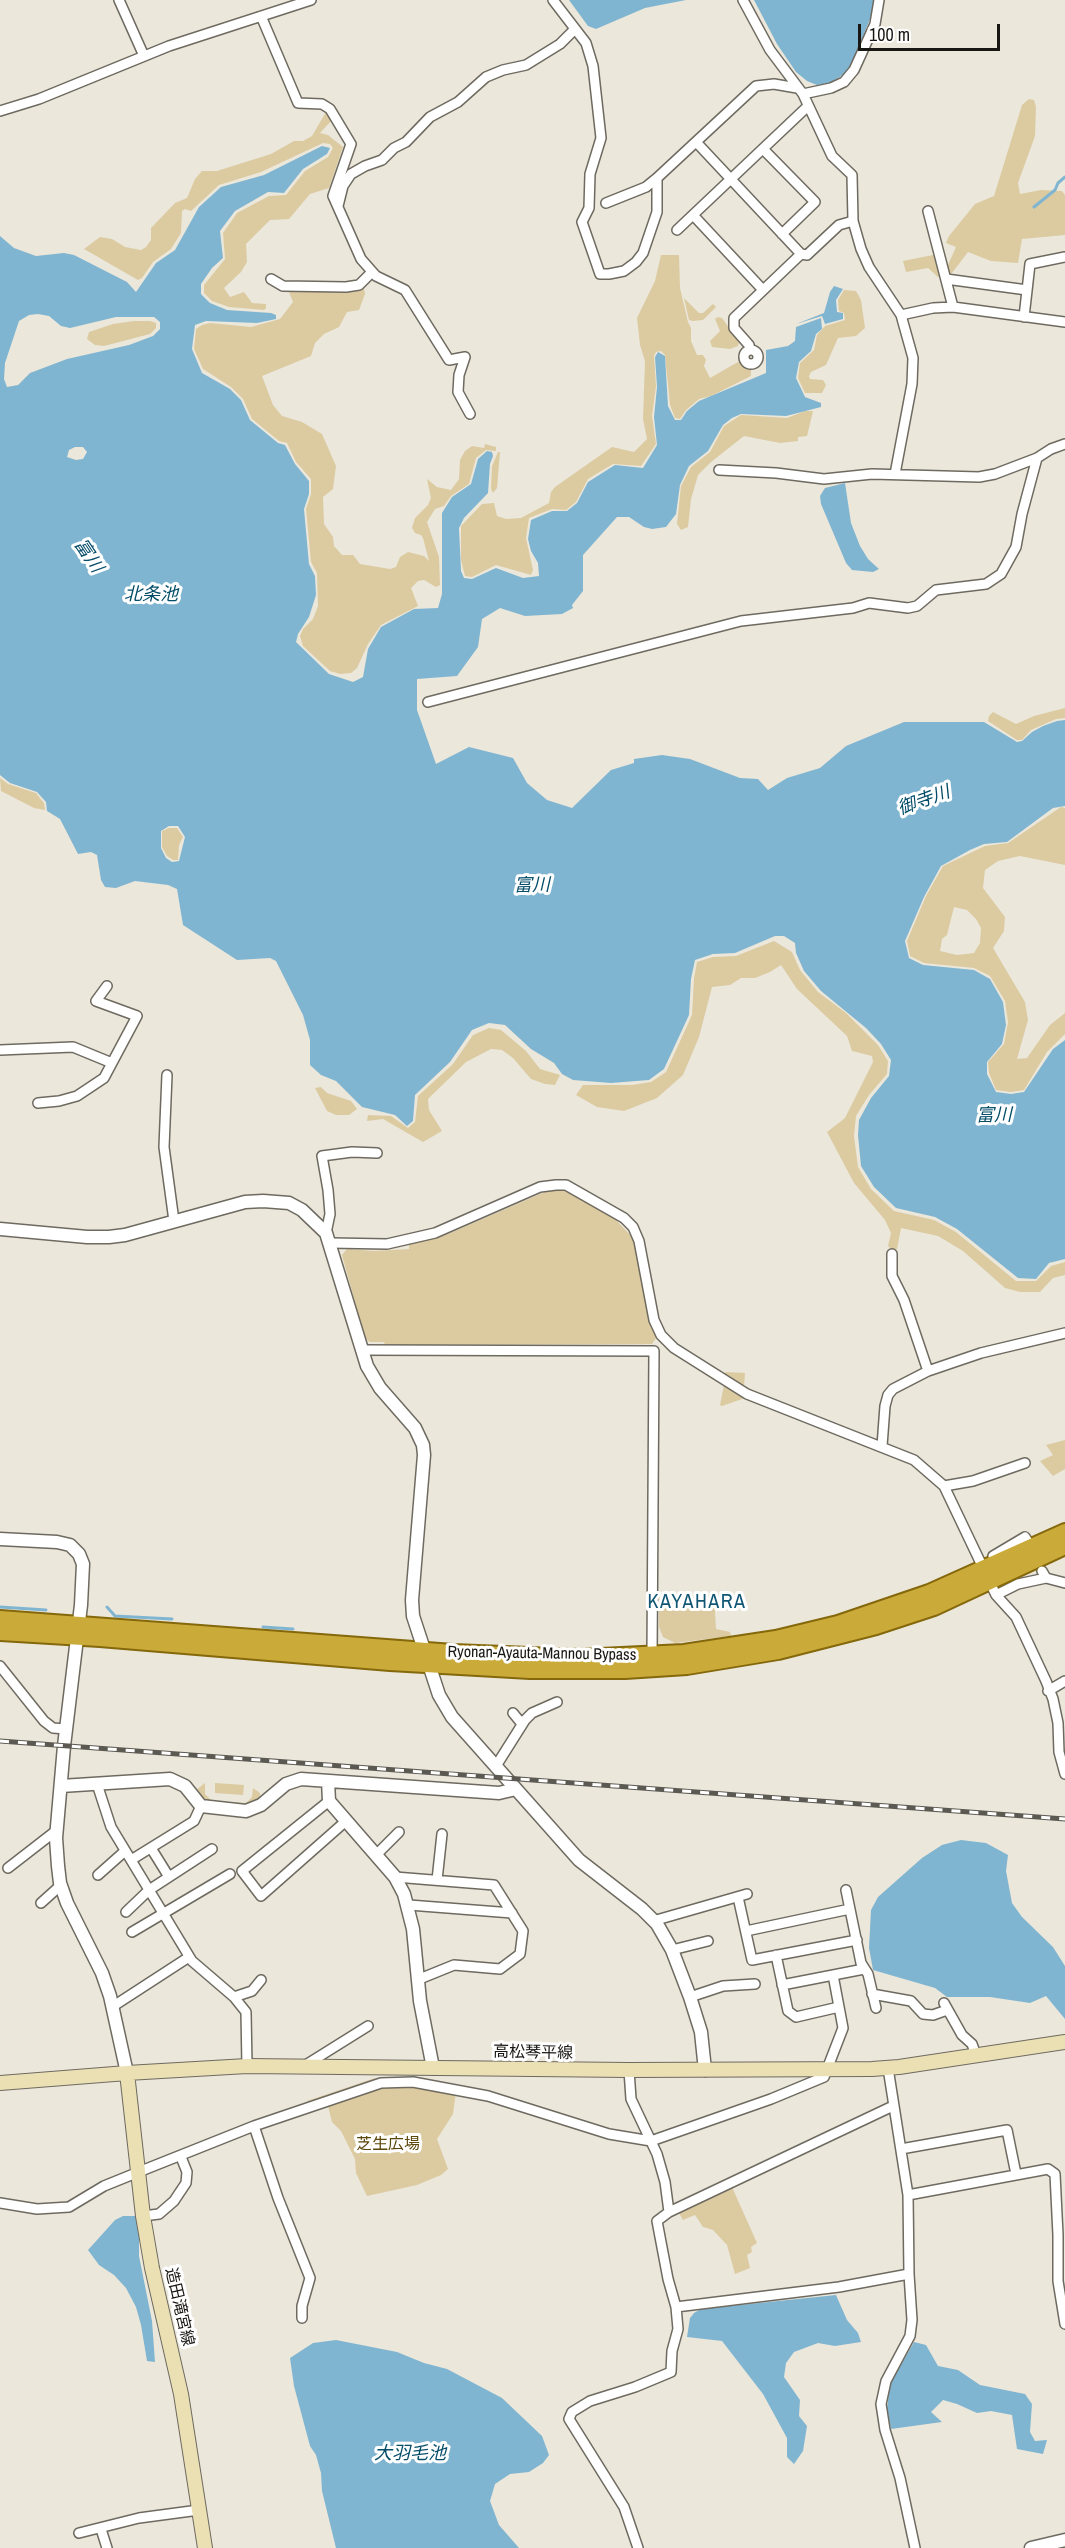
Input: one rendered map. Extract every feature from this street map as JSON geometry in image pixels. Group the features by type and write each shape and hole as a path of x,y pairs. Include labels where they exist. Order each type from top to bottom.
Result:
{"highway":[{"name":"Ryonan-Ayauta-Mannou Bypass","path":"0,1619 78,1630 426,1658 530,1670 614,1670 719,1662 778,1652 876,1626 934,1607 1065,1532"},
{"name":"Ryonan-Ayauta-Mannou Bypass","path":"426,1658 580,1658 652,1655 727,1647 803,1633 901,1604 987,1577 1065,1546"},
{"name":"Ryonan-Ayauta-Mannou Bypass","path":"0,1632 78,1630"}],"main road":[{"name":"高松琴平線","path":"0,2083 247,2066 629,2070 888,2068 1065,2042"},
{"name":"造田滝宮線","path":"127,2073 143,2216 152,2268 181,2394 205,2548"}],"street":[{"path":"119,0 144,56"},
{"path":"0,111 50,95 144,56 261,15 283,4 311,0"},
{"path":"553,0 586,44 590,54 601,138 590,174 589,208 582,222 600,274 624,271 643,253 657,212 657,178"},
{"path":"743,0 760,33 800,91 832,156 852,175 853,221 869,267 901,315 909,338 913,367 912,384 895,474"},
{"path":"606,203 646,187 697,143 756,86 774,84 800,91 831,88 844,82 854,70 875,24 879,0"},
{"path":"261,15 298,103 322,104 330,109 351,144 333,196 361,259 376,276 405,290 449,360 465,357 459,375 458,392 470,414"},
{"path":"338,206 343,186 351,174 365,165 382,160 394,148 405,142 430,117 458,102 486,76 526,65 560,44 574,30"},
{"path":"677,230 808,106"},
{"path":"697,143 801,254 807,255 839,225 853,221"},
{"path":"763,149 815,202 782,234"},
{"path":"928,212 953,307"},
{"path":"693,215 763,290"},
{"path":"750,350 734,328 734,318 801,254"},
{"path":"1024,317 1030,264 1065,257"},
{"path":"271,279 283,286 346,287 359,285 372,272"},
{"path":"946,279 1027,290"},
{"path":"901,315 933,308 953,307 1065,322"},
{"path":"719,470 776,473 824,479 895,474 915,477 979,477 995,474 1037,458 1051,448 1065,444"},
{"path":"428,702 741,621 853,608 869,603 908,608 917,606 936,590 986,584 1001,574 1014,553 1037,458"},
{"path":"38,1103 77,1096 104,1078 137,1016 96,1001 107,986"},
{"path":"0,1050 73,1047 112,1063"},
{"path":"167,1075 164,1147 174,1221"},
{"path":"377,1153 352,1152 322,1156 328,1190 329,1238 361,1350 372,1376 415,1428 423,1445 412,1600 414,1624 439,1695 452,1717 579,1860 642,1909 653,1921 672,1950 690,1997 701,2032 705,2070"},
{"path":"0,1229 109,1237 245,1202 278,1201 290,1203 302,1210 329,1238 387,1244 435,1233 540,1187 566,1185 624,1218 633,1227 641,1252 654,1320 661,1335 674,1348 747,1394 914,1460 944,1486 987,1577 1016,1617 1028,1640 1053,1699 1058,1723 1059,1752 1065,1774"},
{"path":"892,1254 892,1276 904,1300 928,1371"},
{"path":"882,1446 888,1395 893,1389 928,1371 981,1353 1065,1333"},
{"path":"361,1350 654,1351 652,1655"},
{"path":"944,1486 973,1481 1025,1463"},
{"path":"987,1577 1003,1551 1025,1537 1027,1540"},
{"path":"0,1539 57,1542 75,1549 83,1564 57,1830 61,1885 102,1973 127,2073"},
{"path":"987,1577 1018,1584 1044,1575 1065,1583"},
{"path":"0,1666 45,1721 53,1728 66,1729"},
{"path":"1048,1691 1065,1681"},
{"path":"496,1766 522,1724 532,1713 557,1702"},
{"path":"513,1713 522,1724"},
{"path":"61,1786 170,1779 185,1786 201,1806 246,1811 261,1805 292,1781 301,1779 499,1793 516,1789"},
{"path":"328,1781 329,1801 395,1877 408,1905 417,1980 433,2068"},
{"path":"98,1784 111,1827 189,1957 234,1997 246,2012 247,2066"},
{"path":"329,1801 242,1871 261,1896 346,1821"},
{"path":"131,1860 194,1821 201,1806"},
{"path":"8,1868 57,1830"},
{"path":"376,1855 399,1832"},
{"path":"437,1880 442,1834"},
{"path":"152,1848 169,1877"},
{"path":"126,1912 149,1890 212,1850"},
{"path":"98,1875 125,1851"},
{"path":"132,1932 230,1874"},
{"path":"395,1877 494,1884 523,1931 520,1954 500,1969 454,1965 417,1980"},
{"path":"40,1903 61,1885"},
{"path":"846,1890 861,1963 868,1974 876,2008"},
{"path":"653,1921 743,1895 746,1931 752,1960 857,1940"},
{"path":"408,1905 512,1913"},
{"path":"746,1931 850,1909"},
{"path":"672,1950 708,1941"},
{"path":"776,1955 788,2011 796,2017 839,2007"},
{"path":"112,2007 189,1957"},
{"path":"782,1985 864,1969"},
{"path":"0,2203 37,2209 69,2207 104,2186 254,2126 381,2083 413,2082 488,2096 609,2134 651,2141 824,2077 843,2028 833,1975"},
{"path":"234,1997 252,1991 261,1980"},
{"path":"690,1997 723,1986 750,1984 746,1996"},
{"path":"872,1994 910,2001 923,2014 933,2015 945,2006 962,2035 972,2044 976,2055"},
{"path":"302,2067 368,2026"},
{"path":"888,2068 892,2106 908,2195 912,2320 910,2336 886,2381 881,2404 885,2430 900,2478 915,2548"},
{"path":"629,2070 631,2098 651,2141 665,2182 669,2212"},
{"path":"638,2548 624,2507 569,2419 572,2412 590,2401 671,2372 672,2350 678,2329 676,2307 657,2221 669,2212 892,2106"},
{"path":"254,2126 278,2198 310,2278 302,2306 302,2319"},
{"path":"901,2149 1007,2130 1016,2174"},
{"path":"143,2216 159,2214 166,2210 186,2183 187,2172 181,2157"},
{"path":"908,2195 1048,2169 1055,2174 1058,2281 1065,2324"},
{"path":"676,2307 839,2287 909,2274"},
{"path":"80,2533 139,2518 199,2510"},
{"path":"101,2529 107,2548"},
{"path":"1031,2548 1065,2540"}],"green space":[{"path":"1029,99 1034,100 1036,107 1035,136 1018,183 1020,194 1041,190 1062,191 1065,195 1065,235 1022,239 1018,263 991,261 968,252 952,273 938,277 928,268 906,272 903,261 933,255 947,267 956,247 946,243 949,236 975,204 994,196 1022,105"},
{"path":"326,112 331,121 320,133 328,135 343,147 329,188 310,194 289,219 270,220 246,244 247,262 241,272 224,288 230,297 244,292 252,303 266,304 264,310 229,307 212,301 204,293 204,285 225,259 223,233 237,213 269,196 286,195 305,171 328,157 333,148 330,144 323,143 261,172 219,185 191,211 185,209 182,211 181,233 171,249 153,262 138,280 84,249 100,237 112,239 125,247 141,250 151,240 151,228 175,203 187,198 195,179 202,171 217,171 271,154 294,141 303,141 312,136"},
{"path":"661,255 679,255 680,288 691,328 691,341 697,355 703,355 706,360 704,366 710,378 738,362 746,364 751,369 751,376 711,396 699,399 686,410 680,419 675,418 670,405 665,355 661,351 656,352 654,356 656,386 652,416 656,444 641,466 613,464 588,479 576,502 566,510 552,509 529,518 526,538 533,570 531,575 496,565 472,577 465,576 461,560 461,526 482,504 494,503 497,516 506,519 521,518 549,503 551,492 555,487 612,447 634,452 647,439 643,419 645,361 640,345 637,318 655,281"},
{"path":"305,288 364,288 365,294 359,310 347,312 339,327 324,334 315,343 311,356 262,376 273,405 282,416 302,422 322,434 336,466 333,489 323,497 324,524 333,537 334,546 342,555 353,555 360,564 390,569 396,567 400,557 408,552 424,556 429,561 423,538 412,528 415,518 428,505 431,498 427,479 437,487 451,490 459,479 460,460 465,451 472,446 484,448 485,444 496,447 496,451 486,450 476,458 469,484 451,496 444,506 435,509 427,522 439,557 440,585 436,587 424,580 418,581 411,588 418,606 381,625 368,644 357,668 351,673 340,674 330,671 303,646 300,636 303,629 313,619 318,606 317,573 311,562 306,509 311,494 311,479 296,462 287,443 279,441 252,419 243,399 231,387 203,369 194,349 196,329 202,325 210,323 251,327 280,319 293,302 289,292"},
{"path":"844,290 856,291 861,300 865,328 856,336 838,338 826,365 811,372 809,376 810,379 823,380 826,385 822,393 805,393 798,378 800,363 814,350 817,335 825,326 845,320 844,313 839,311 838,300"},
{"path":"684,298 699,313 703,313 713,304 716,307 703,320 689,320"},
{"path":"722,318 739,342 738,346 730,349 712,347 710,341 720,331 715,319"},
{"path":"150,321 156,323 156,328 150,334 104,346 95,345 87,339 89,332 113,324"},
{"path":"805,411 813,411 807,436 798,437 798,441 780,443 744,436 711,462 698,475 691,499 688,527 681,530 677,524 681,486 691,467 710,452 724,426 741,415 787,418"},
{"path":"500,452 497,488 493,493 491,489 492,466"},
{"path":"1065,708 1065,718 1056,719 1031,730 1022,740 1017,740 988,721 993,712 1016,724 1034,716"},
{"path":"0,778 8,784 36,793 44,803 45,810 34,808 1,791"},
{"path":"1061,807 1065,808 1065,865 1020,856 998,861 985,870 983,888 1005,917 1004,931 993,948 1025,1002 1028,1020 1017,1059 1027,1058 1050,1025 1065,1013 1065,1034 1047,1052 1024,1090 1011,1092 996,1090 989,1073 988,1062 1004,1044 1008,1022 1005,1001 990,976 974,968 924,963 910,956 907,941 926,896 943,866 985,846 1008,843","holes":["954,907 967,910 981,928 980,943 974,953 957,955 940,951 942,939 947,935"]},
{"path":"177,828 183,837 179,845 178,860 167,856 162,847 162,831"},
{"path":"774,941 792,952 800,970 818,992 846,1013 878,1045 888,1061 887,1074 869,1095 856,1116 854,1136 858,1167 871,1189 894,1211 934,1220 956,1232 1016,1281 1036,1281 1051,1266 1065,1262 1065,1275 1053,1278 1040,1292 1020,1292 1005,1288 963,1251 938,1236 901,1228 897,1249 892,1250 888,1246 891,1233 885,1220 854,1183 827,1132 845,1118 873,1062 872,1056 852,1051 847,1036 797,989 781,965 755,978 741,978 730,985 712,987 699,1037 683,1075 657,1098 624,1111 597,1107 576,1095 583,1085 632,1085 651,1082 666,1072 692,1015 697,962 713,957 736,956"},
{"path":"489,1028 501,1030 526,1051 540,1069 560,1075 555,1085 531,1079 513,1058 502,1050 491,1049 466,1062 428,1099 429,1110 442,1131 423,1142 383,1119 367,1121 368,1115 391,1116 408,1128 415,1122 418,1096 453,1064 473,1035"},
{"path":"321,1087 327,1093 351,1101 357,1109 349,1115 336,1115 327,1111 315,1088"},
{"path":"547,1191 570,1192 614,1218 633,1238 648,1313 656,1338 652,1344 385,1345 384,1342 370,1342 365,1338 342,1255 347,1249 374,1251 409,1249 409,1243 448,1234"},
{"path":"726,1372 745,1373 744,1386 724,1374"},
{"path":"724,1385 745,1398 720,1405"},
{"path":"1065,1440 1065,1469 1053,1476 1040,1461 1053,1455 1046,1445"},
{"path":"714,1595 716,1629 730,1632 731,1636 675,1643 663,1637 659,1627 659,1596"},
{"path":"205,1783 205,1794 212,1801 246,1803 252,1797 253,1788 260,1793 260,1798 259,1801 247,1806 203,1801 196,1790"},
{"path":"215,1783 244,1785 243,1795 215,1793"},
{"path":"375,2078 374,2083 308,2105 307,2101"},
{"name":"芝生広場","path":"412,2083 456,2092 453,2114 437,2139 448,2169 441,2175 417,2185 367,2196 356,2173 355,2159 341,2131 332,2122 327,2102 381,2085"},
{"path":"732,2187 757,2243 751,2247 752,2252 747,2255 750,2268 735,2274 727,2245 713,2230 703,2227 695,2215 683,2220 679,2213"}],"water":[{"path":"569,0 686,0 645,8 596,29 588,26"},
{"path":"754,0 875,0 870,19 849,71 830,83 817,85 807,81 796,72 777,44"},
{"name":"北条池","path":"322,146 330,148 327,154 303,169 284,193 268,192 235,211 220,231 223,258 212,268 201,284 201,294 210,303 227,310 271,313 276,315 276,319 257,323 206,321 195,325 192,349 202,373 230,389 241,400 250,420 278,443 285,445 295,464 309,481 309,494 304,509 309,564 315,576 316,595 309,617 298,634 296,642 329,674 353,682 363,677 368,649 381,627 414,609 438,608 442,594 442,513 452,497 471,484 478,459 487,451 492,452 493,456 490,464 488,493 464,518 459,528 461,571 464,578 472,579 496,568 523,578 539,576 538,563 531,551 528,539 531,520 552,511 567,511 577,503 588,482 615,465 643,468 657,445 654,417 657,387 655,357 658,352 665,356 668,406 675,420 681,420 687,411 699,401 766,373 766,350 788,346 795,341 796,327 821,318 822,329 816,334 811,351 799,362 796,378 805,397 821,403 821,407 786,416 741,414 732,418 723,425 708,451 689,466 680,485 676,514 666,527 652,529 644,527 629,517 617,517 583,555 583,591 572,605 573,608 562,614 525,616 500,608 482,619 478,647 457,676 417,679 417,710 436,764 469,747 513,758 527,783 547,800 572,808 611,770 634,763 634,759 662,755 690,759 740,778 758,779 768,790 787,778 820,768 846,746 904,722 984,722 1017,742 1043,726 1065,720 1065,806 1053,808 1007,842 984,844 941,866 924,897 905,941 909,958 923,965 974,970 990,979 1003,1002 1006,1025 1002,1044 987,1062 987,1074 996,1092 1011,1094 1024,1092 1053,1049 1065,1040 1065,1259 1049,1263 1036,1279 1018,1278 957,1229 935,1217 896,1208 874,1187 861,1166 859,1120 871,1098 889,1076 891,1060 881,1044 866,1028 821,991 804,971 796,953 795,943 784,936 775,936 735,953 713,954 695,960 691,979 689,1015 664,1069 649,1080 611,1083 573,1080 562,1074 554,1063 531,1049 505,1025 489,1023 472,1030 450,1062 415,1095 413,1121 407,1126 395,1115 362,1107 336,1081 321,1075 310,1065 310,1040 303,1015 276,961 270,958 237,960 183,925 177,889 168,885 135,881 116,888 105,887 101,880 97,855 91,852 78,854 60,819 47,811 46,802 37,792 10,783 0,775 0,236 14,248 36,256 64,253 74,255 127,282 136,292 156,263 175,250 199,207 221,187 264,175","holes":["29,315 49,316 61,326 70,328 116,317 154,317 160,322 160,329 153,336 129,345 67,359 30,373 18,385 7,387 4,379 5,363 19,321","83,447 87,452 83,459 76,460 67,457 69,450","169,826 178,826 185,837 179,861 172,862 166,858 161,848 161,831"]},
{"path":"834,286 843,289 836,300 837,312 843,313 843,319 825,324 822,316 796,324 824,313"},
{"path":"845,483 851,523 860,546 868,559 879,569 873,572 852,570 846,563 821,504 820,496 825,488"},
{"path":"961,1840 986,1843 1008,1855 1006,1871 1012,1903 1022,1917 1053,1947 1065,1966 1065,2019 1046,1996 1030,2003 990,1997 947,1997 935,1988 873,1970 869,1948 871,1910 878,1897 922,1858 942,1845"},
{"path":"123,2216 139,2216 139,2256 152,2321 155,2362 147,2361 136,2307 126,2288 114,2275 99,2265 88,2250 115,2220"},
{"path":"836,2295 847,2320 858,2333 861,2342 835,2346 818,2343 794,2352 786,2363 784,2377 800,2400 799,2416 807,2426 803,2451 794,2464 787,2457 787,2438 763,2394 722,2341 687,2337 690,2318 701,2309"},
{"name":"大羽毛池","path":"336,2340 397,2352 447,2369 502,2398 542,2436 549,2455 543,2463 529,2472 510,2474 495,2484 490,2501 499,2525 519,2548 336,2548 322,2491 321,2473 316,2455 310,2446 294,2386 290,2358 313,2343"},
{"path":"914,2342 926,2345 938,2366 958,2370 980,2385 1025,2394 1032,2404 1030,2432 1035,2441 1047,2440 1043,2454 1017,2449 1012,2415 991,2411 977,2413 943,2400 931,2412 942,2422 891,2429 887,2408 890,2384"}],"waterway":[{"path":"1034,207 1055,190 1058,183 1065,177"},
{"path":"0,1607 46,1610"},
{"path":"107,1607 115,1616 172,1619"},
{"path":"263,1627 293,1629"}],"railway":[{"path":"0,1741 1065,1819"}],"district":[{"name":"KAYAHARA","path":"697,1603"}],"water label":[{"name":"富川","path":"88,556"},
{"name":"御寺川","path":"924,801"},
{"name":"富川","path":"532,886"},
{"name":"富川","path":"994,1116"}]}
